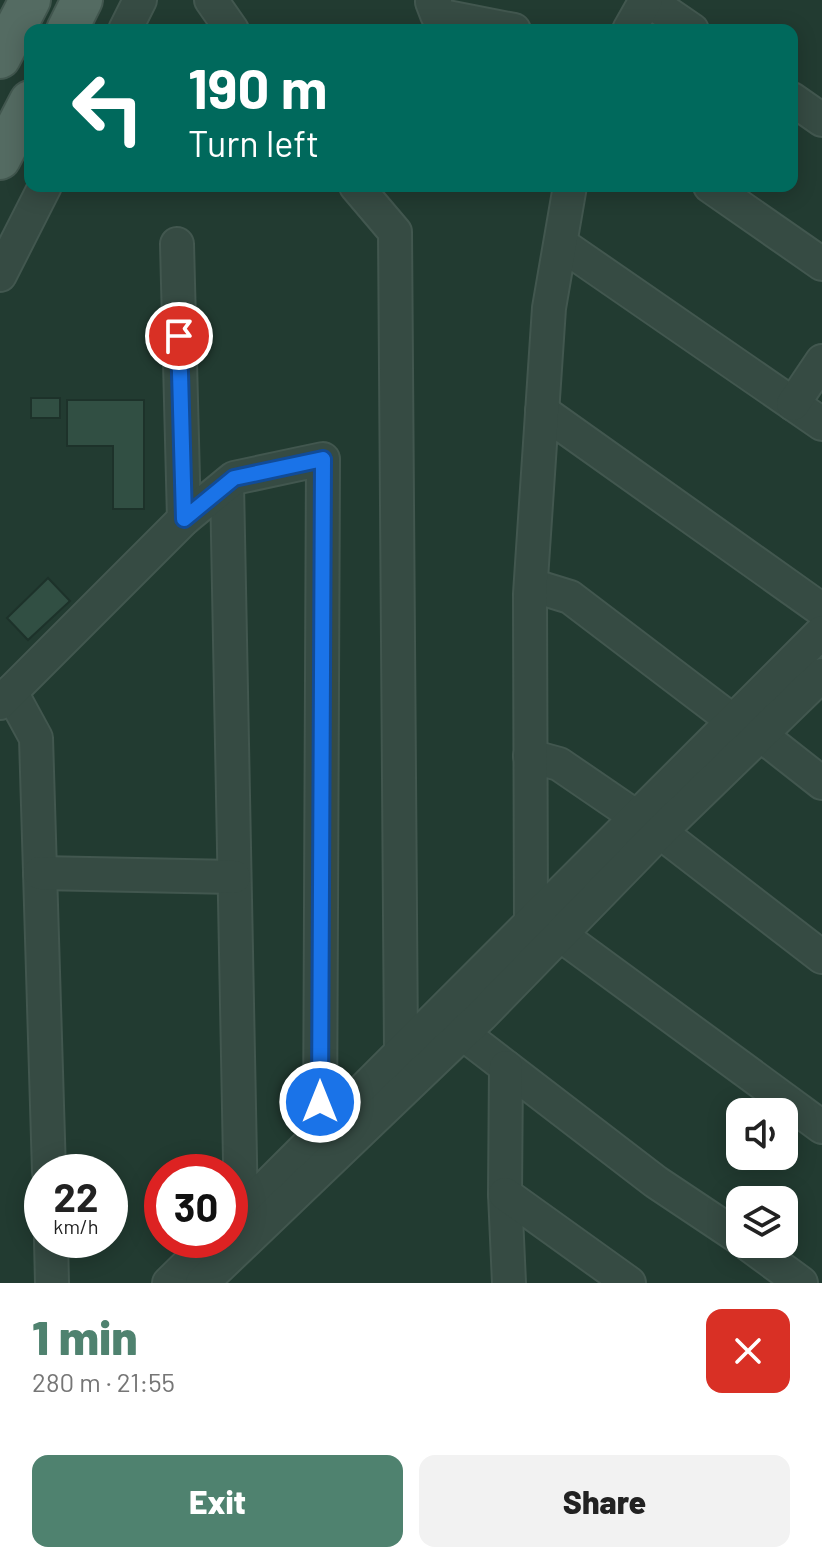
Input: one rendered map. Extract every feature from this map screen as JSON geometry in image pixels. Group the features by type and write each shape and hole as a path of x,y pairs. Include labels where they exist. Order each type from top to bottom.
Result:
{"main road":[{"path":"0,58 30,0"},
{"path":"70,24 82,0"},
{"path":"0,159 24,113"}],"street":[{"path":"128,24 140,0"},
{"path":"211,0 228,24"},
{"path":"435,0 432,2 437,15 483,24"},
{"path":"633,24 647,0 683,24"},
{"path":"798,103 822,120"},
{"path":"0,275 42,192"},
{"path":"361,192 395,232 401,1051"},
{"path":"202,1283 462,1033 545,929 530,756 531,585 549,308 569,192"},
{"path":"719,192 822,264"},
{"path":"177,244 184,519"},
{"path":"561,244 822,424"},
{"path":"793,404 822,361"},
{"path":"542,411 822,610"},
{"path":"48,1154 36,738 6,697 184,519 234,478 323,459 320,1132"},
{"path":"227,484 236,1154"},
{"path":"531,585 570,597 733,721"},
{"path":"248,1206 401,1051 545,929 649,825 733,721 822,632"},
{"path":"649,825 762,736 822,675"},
{"path":"762,736 822,783"},
{"path":"530,756 559,764 649,825 822,957"},
{"path":"40,873 234,877"},
{"path":"545,929 822,1127"},
{"path":"462,1033 656,1182 726,1229"},
{"path":"506,1067 505,1194 509,1283"},
{"path":"505,1194 629,1283"},
{"path":"51,1258 52,1283"},
{"path":"169,1283 195,1258"},
{"path":"767,1258 801,1283"}],"building":[{"path":"31,398 60,398 60,418 31,418"},
{"path":"67,400 144,400 144,509 113,509 113,446 67,446"},
{"path":"48,578 70,601 28,640 7,618"}],"route":[{"path":"179,336 184,519 234,478 323,459 320,1102"}]}
